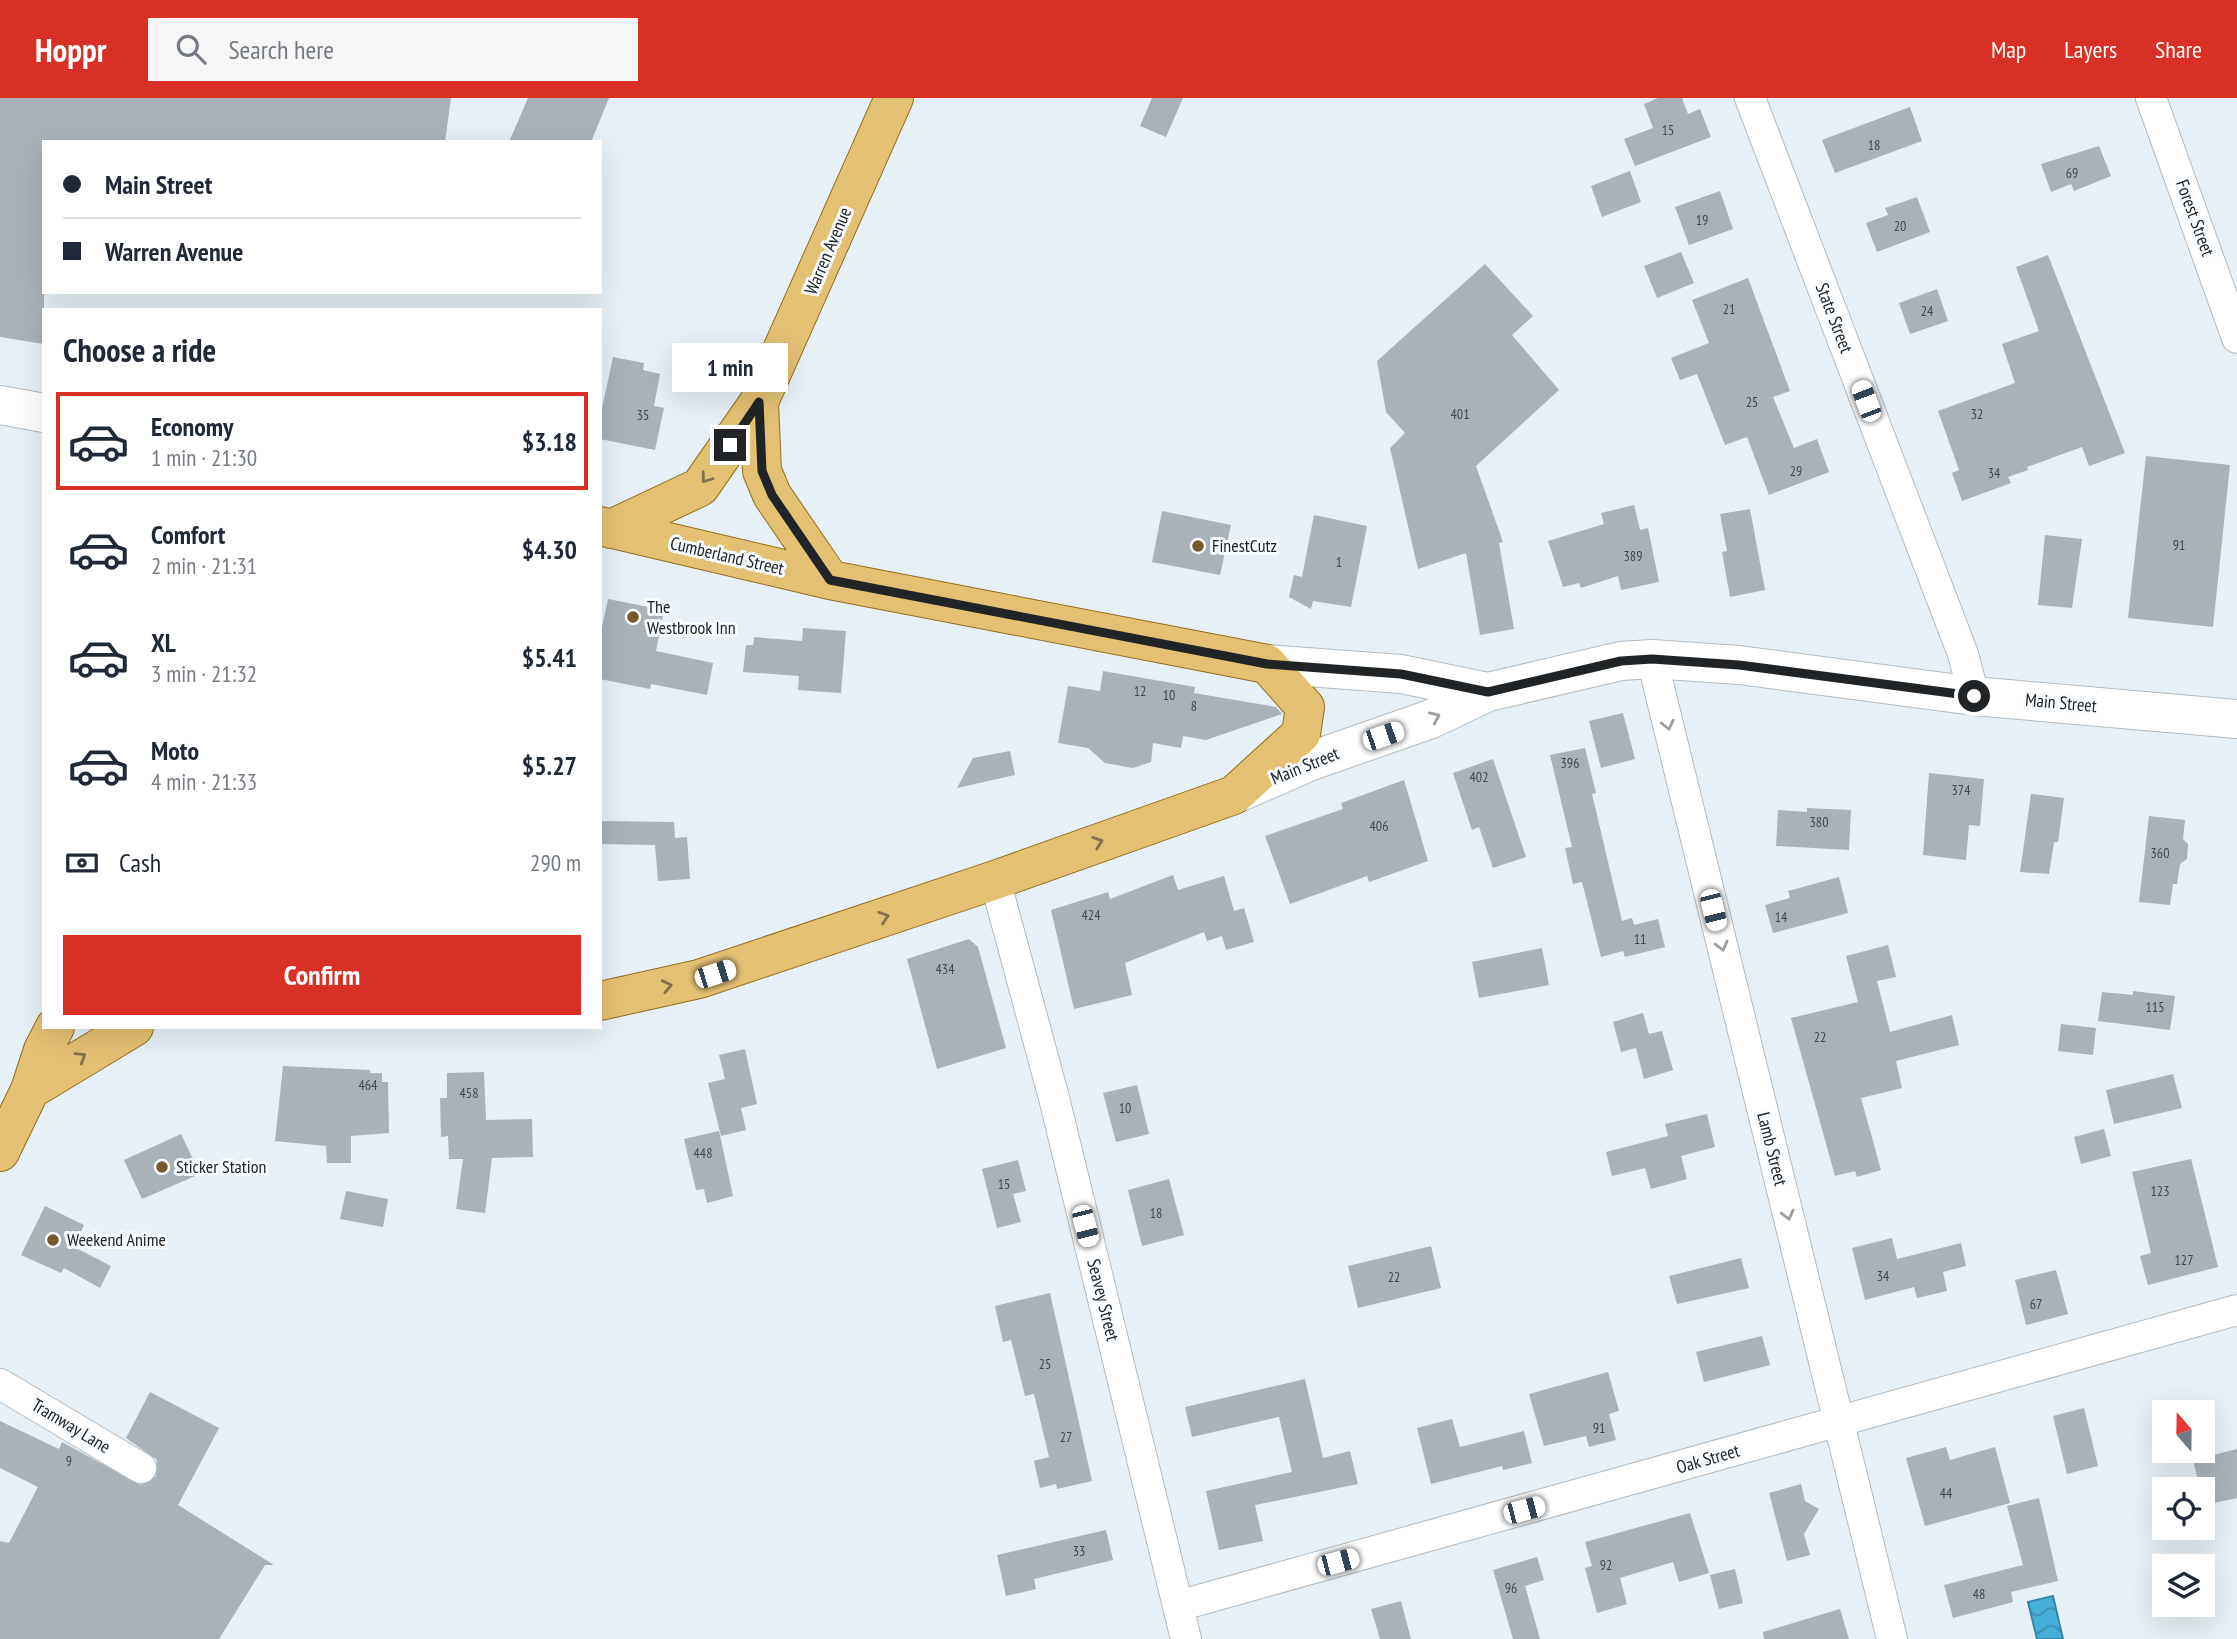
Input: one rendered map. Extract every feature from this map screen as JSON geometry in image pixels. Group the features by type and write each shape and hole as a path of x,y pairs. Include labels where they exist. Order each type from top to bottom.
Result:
{"main road":[{"name":"Warren Avenue","path":"606,527 700,487 759,402 894,98"},
{"name":"Warren Avenue","path":"759,402 762,471 772,495 830,580"},
{"path":"0,405 42,413"},
{"name":"Cumberland Street","path":"606,527 830,580 1267,664 1401,674 1488,692"},
{"name":"Main Street","path":"602,1001 699,979 995,880 1234,795 1311,761 1431,719 1488,692 1621,661 1652,659 1739,665 1974,696 2237,719"},
{"path":"1234,795 1301,734 1305,707 1267,664"},
{"path":"0,1152 30,1090 43,1050 54,1029"},
{"path":"30,1090 131,1029"}],"street":[{"name":"State Street","path":"1750,98 1963,654 1974,696"},
{"name":"Forest Street","path":"2151,98 2236,329"},
{"name":"Lamb Street","path":"1652,659 1892,1639"},
{"name":"Seavey Street","path":"995,880 1054,1098 1186,1639"},
{"name":"Oak Street","path":"1178,1606 2237,1310"},
{"name":"Tramway Lane","path":"0,1384 141,1468"}],"water":[{"path":"2053,1596 2063,1639 2037,1639 2028,1602"}],"building":[{"path":"0,98 451,98 445,140 42,140 42,344 0,337"},
{"path":"528,98 609,98 592,140 510,140"},
{"path":"1152,98 1183,98 1166,137 1140,126"},
{"path":"1658,98 1682,98 1688,114 1700,109 1711,137 1635,166 1624,139 1653,128 1644,104"},
{"path":"1910,107 1922,141 1835,173 1822,140"},
{"path":"2099,146 2111,176 2074,191 2071,184 2051,192 2041,164"},
{"path":"1630,171 1641,202 1602,217 1591,186"},
{"path":"1720,191 1733,229 1689,245 1675,207"},
{"path":"1917,197 1930,232 1877,252 1866,223 1888,215 1885,208"},
{"path":"1681,252 1694,283 1657,298 1644,266"},
{"path":"2048,255 2125,453 2089,466 2082,447 2027,467 2028,470 2008,477 2011,483 1962,501 1952,473 1959,470 1938,411 2015,383 2002,344 2039,331 2016,267"},
{"path":"1485,264 1533,316 1512,335 1559,390 1476,466 1503,542 1499,543 1514,629 1480,635 1466,553 1418,569 1390,448 1405,433 1386,412 1377,361"},
{"path":"1748,278 1790,391 1773,397 1794,448 1817,439 1829,472 1769,495 1747,437 1725,445 1697,374 1680,380 1671,358 1709,343 1692,300"},
{"path":"1937,289 1948,321 1910,334 1899,303"},
{"path":"613,357 644,363 643,370 660,374 654,406 664,408 655,450 602,439 602,409"},
{"path":"2146,456 2230,465 2213,627 2128,618"},
{"path":"1634,505 1640,530 1648,528 1659,582 1621,590 1618,576 1581,588 1579,583 1563,587 1548,541 1604,524 1601,513"},
{"path":"1750,509 1765,590 1730,597 1722,552 1727,551 1720,514"},
{"path":"1162,511 1231,525 1220,575 1152,562"},
{"path":"1314,515 1367,526 1351,607 1313,601 1311,609 1289,597 1294,575 1302,577"},
{"path":"2045,535 2082,539 2072,608 2038,605"},
{"path":"608,599 664,610 656,651 713,663 707,695 651,684 650,689 602,679 602,628"},
{"path":"803,628 846,631 841,693 798,690 799,676 743,672 746,645 753,645 754,637 802,641"},
{"path":"1103,671 1195,687 1194,693 1276,707 1282,714 1206,740 1183,736 1181,748 1153,743 1151,762 1133,768 1105,763 1088,748 1058,743 1068,686 1100,691"},
{"path":"1623,713 1635,759 1601,768 1589,721"},
{"path":"1585,748 1596,793 1592,794 1622,921 1632,918 1634,925 1658,919 1665,947 1625,957 1623,951 1601,957 1582,882 1573,884 1565,848 1572,847 1550,755"},
{"path":"1010,751 1015,775 957,788 973,758"},
{"path":"1493,759 1526,857 1493,868 1479,827 1472,830 1453,773"},
{"path":"1929,773 1984,779 1980,826 1969,825 1966,860 1923,855"},
{"path":"1404,780 1428,861 1369,882 1367,876 1290,904 1265,836 1343,809 1341,803"},
{"path":"2031,794 2064,798 2058,842 2054,842 2049,874 2020,872"},
{"path":"1807,808 1851,810 1849,850 1776,846 1778,810 1807,812"},
{"path":"2149,816 2185,820 2183,839 2188,844 2187,859 2180,864 2170,905 2139,902"},
{"path":"602,821 674,822 675,838 687,837 690,879 658,881 655,845 602,844"},
{"path":"1173,875 1178,890 1224,876 1234,911 1244,908 1254,942 1226,950 1222,936 1207,941 1204,932 1125,963 1132,995 1074,1009 1051,910 1108,892 1110,899"},
{"path":"1839,877 1848,913 1773,933 1765,905 1790,898 1788,891"},
{"path":"969,939 978,947 1006,1048 937,1069 907,959"},
{"path":"1888,945 1896,977 1877,981 1890,1032 1952,1015 1959,1045 1896,1061 1902,1088 1861,1098 1881,1170 1857,1177 1855,1171 1835,1176 1791,1018 1858,1002 1846,956"},
{"path":"1542,948 1549,985 1479,998 1472,962"},
{"path":"2133,991 2175,996 2170,1030 2098,1021 2102,992 2133,995"},
{"path":"1643,1013 1649,1034 1662,1031 1673,1070 1644,1079 1636,1048 1621,1052 1613,1022"},
{"path":"2061,1024 2096,1028 2093,1055 2058,1051"},
{"path":"745,1049 757,1104 741,1108 746,1130 721,1136 708,1083 725,1079 719,1055"},
{"path":"283,1066 370,1070 370,1073 382,1073 382,1082 388,1082 389,1133 351,1136 351,1163 327,1163 326,1146 275,1141"},
{"path":"484,1072 486,1120 532,1119 533,1157 492,1158 485,1213 456,1209 463,1159 449,1159 448,1136 441,1137 440,1098 447,1098 447,1073"},
{"path":"2173,1074 2182,1108 2114,1124 2106,1090"},
{"path":"1137,1085 1149,1134 1116,1142 1103,1093"},
{"path":"1707,1114 1715,1147 1681,1156 1687,1179 1651,1189 1645,1168 1612,1176 1606,1152 1668,1136 1665,1124"},
{"path":"2104,1129 2111,1156 2081,1164 2074,1137"},
{"path":"719,1131 733,1196 707,1203 704,1189 696,1190 684,1139"},
{"name":"Sticker Station","path":"181,1134 200,1174 142,1199 124,1160"},
{"path":"2191,1159 2218,1267 2148,1285 2140,1256 2151,1253 2132,1172"},
{"path":"1018,1160 1026,1191 1013,1194 1021,1222 997,1228 982,1169"},
{"path":"1169,1179 1184,1235 1142,1246 1128,1190"},
{"path":"346,1191 388,1199 383,1227 340,1219"},
{"name":"Weekend Anime","path":"45,1206 84,1225 74,1247 111,1266 100,1288 64,1268 61,1273 21,1255"},
{"path":"1892,1238 1897,1259 1961,1243 1966,1266 1943,1272 1947,1291 1917,1298 1914,1287 1865,1300 1852,1248"},
{"path":"1431,1246 1441,1288 1358,1308 1348,1266"},
{"path":"1741,1258 1749,1288 1677,1304 1669,1276"},
{"path":"2056,1270 2068,1314 2026,1325 2015,1280"},
{"path":"1050,1293 1092,1481 1057,1489 1056,1484 1040,1488 1034,1461 1049,1457 1034,1394 1025,1396 1011,1340 1003,1342 995,1306"},
{"path":"1762,1336 1770,1365 1704,1382 1696,1352"},
{"path":"1608,1372 1619,1411 1609,1414 1616,1440 1589,1447 1586,1436 1544,1446 1529,1394"},
{"path":"1305,1379 1323,1458 1350,1451 1358,1484 1255,1505 1263,1541 1219,1550 1206,1491 1292,1472 1279,1417 1192,1437 1185,1407"},
{"path":"150,1392 219,1428 178,1505 274,1565 265,1565 219,1639 0,1639 0,1541 9,1543 38,1487 0,1468 0,1421 59,1449 62,1442 141,1485 156,1476 157,1460 126,1438"},
{"path":"2084,1408 2098,1466 2067,1474 2053,1416"},
{"path":"1452,1419 1460,1447 1524,1431 1532,1463 1503,1470 1502,1466 1431,1484 1417,1428"},
{"path":"1946,1447 1950,1460 1995,1447 2010,1503 1925,1526 1906,1458"},
{"path":"2237,1449 2237,1498 2215,1503 2215,1477 2197,1477 2194,1463 2216,1463 2216,1454"},
{"path":"1801,1484 1805,1501 1819,1509 1804,1534 1810,1555 1787,1561 1769,1493"},
{"path":"2039,1498 2058,1581 2011,1592 2013,1602 1953,1618 1944,1585 2023,1565 2007,1506"},
{"path":"1690,1513 1709,1573 1679,1582 1673,1562 1620,1578 1627,1604 1597,1613 1585,1568 1592,1566 1585,1542"},
{"path":"1106,1530 1113,1560 1034,1579 1036,1589 1006,1596 997,1555"},
{"path":"1537,1557 1544,1580 1525,1586 1540,1639 1513,1639 1493,1570"},
{"path":"1735,1569 1743,1603 1719,1609 1710,1575"},
{"path":"1401,1601 1411,1639 1380,1639 1371,1609"},
{"path":"1840,1609 1849,1639 1764,1639 1763,1632"}],"place":[{"name":"FinestCutz","path":"1198,546"},
{"name":"The Westbrook Inn","path":"633,617"},
{"name":"Sticker Station","path":"162,1167"},
{"name":"Weekend Anime","path":"53,1240"}],"route":[{"path":"730,445 759,402 762,471 772,495 830,580 1267,664 1401,674 1488,692 1621,661 1652,659 1739,665 1974,696"}]}
